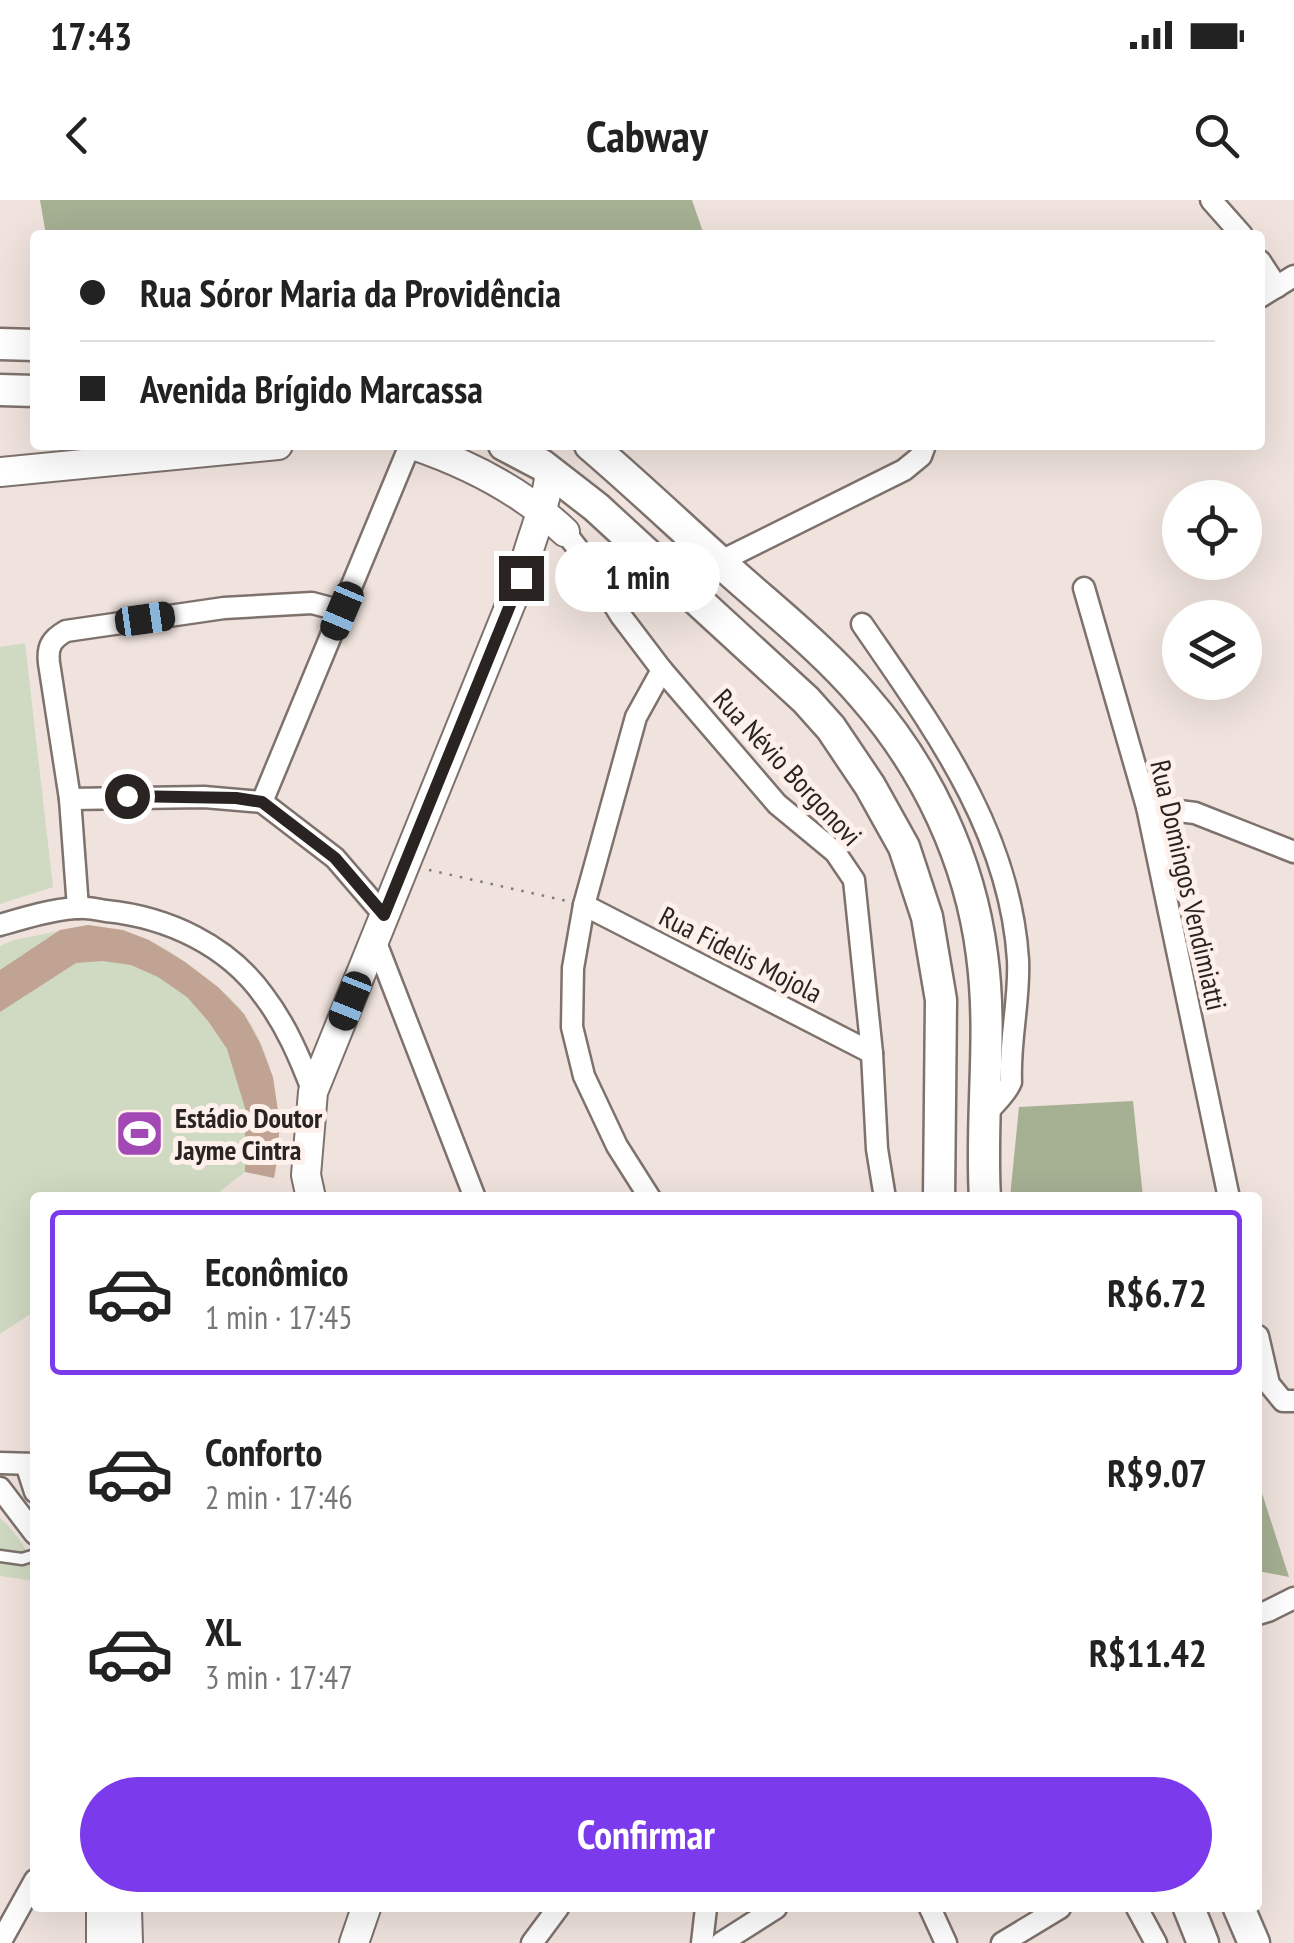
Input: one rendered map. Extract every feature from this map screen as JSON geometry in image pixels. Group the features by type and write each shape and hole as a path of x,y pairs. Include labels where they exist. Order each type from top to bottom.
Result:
{"main road":[{"path":"0,344 30,345"},
{"path":"0,390 30,391"},
{"path":"513,450 596,507 806,700 870,786 904,847 927,917 941,1000 940,1192"},
{"path":"596,450 862,694 916,768 947,826 971,894 982,955 989,1032 985,1192"},
{"path":"806,700 839,717 849,713 862,694"},
{"path":"1190,1912 1202,1943"},
{"path":"1242,1912 1254,1943"}],"street":[{"path":"1211,200 1238,230"},
{"path":"0,472 227,450"},
{"path":"262,802 409,450"},
{"path":"427,450 452,458 516,492 566,532"},
{"path":"719,562 904,470 923,450"},
{"path":"305,1190 313,1092 521,578 548,492 550,472"},
{"path":"521,578 596,507"},
{"name":"Rua Névio Borgonovi","path":"566,532 662,670 777,804 835,852 854,880 872,1053 881,1192"},
{"name":"Rua Domingos Vendimiatti","path":"1084,588 1147,807 1227,1192"},
{"path":"78,908 70,799 48,650 54,638 66,631 224,608 312,603 342,611"},
{"path":"862,624 942,741 976,804 1004,884 1018,960 1011,1082 1008,1092 984,1118"},
{"path":"646,1192 617,1146 584,1076 572,1027 574,968 584,905 636,718 662,670"},
{"path":"70,799 204,797 262,802 335,858 379,928 473,1192"},
{"path":"1147,807 1196,813 1294,852"},
{"name":"Rua Fidelis Mojola","path":"584,905 872,1053"},
{"path":"0,925 78,908 126,912 168,923 232,960 264,995 295,1046 313,1092"},
{"path":"1262,1352 1270,1384 1289,1401"},
{"path":"0,1463 30,1464"},
{"path":"0,1488 30,1527"},
{"path":"1263,1613 1294,1598"},
{"path":"1263,1613 1294,1618"},
{"path":"0,1943 30,1889"},
{"path":"354,1943 365,1912"},
{"path":"532,1943 555,1912"},
{"path":"702,1943 706,1912"},
{"path":"721,1943 770,1912"},
{"path":"932,1912 946,1943"},
{"path":"1002,1943 1053,1912"},
{"path":"1140,1912 1156,1943"}],"lane":[{"path":"0,1556 30,1556"}],"path":[{"path":"403,864 584,905"}],"green space":[{"path":"40,200 692,200 702,230 45,230"},
{"path":"25,643 53,887 0,904 0,647"},
{"name":"Estádio Doutor Jayme Cintra","path":"88,925 135,935 186,963 235,1003 256,1034 276,1094 278,1136 274,1178 245,1172 219,1192 30,1192 30,1314 0,1334 0,946"},
{"path":"1133,1101 1142,1192 1010,1192 1019,1107"},
{"path":"1262,1493 1289,1577 1262,1572"},
{"path":"0,1518 24,1546 30,1560 30,1580 0,1576"}],"building":[{"path":"88,925 123,930 149,940 218,987 244,1014 273,1077 279,1118 274,1178 245,1172 245,1108 227,1049 187,997 158,977 131,965 76,963 0,1012 0,970 60,930"}],"place":[{"name":"Estádio Doutor Jayme Cintra","path":"140,1133"}],"route":[{"path":"127,796 262,802 335,858 384,915 521,578"}]}
